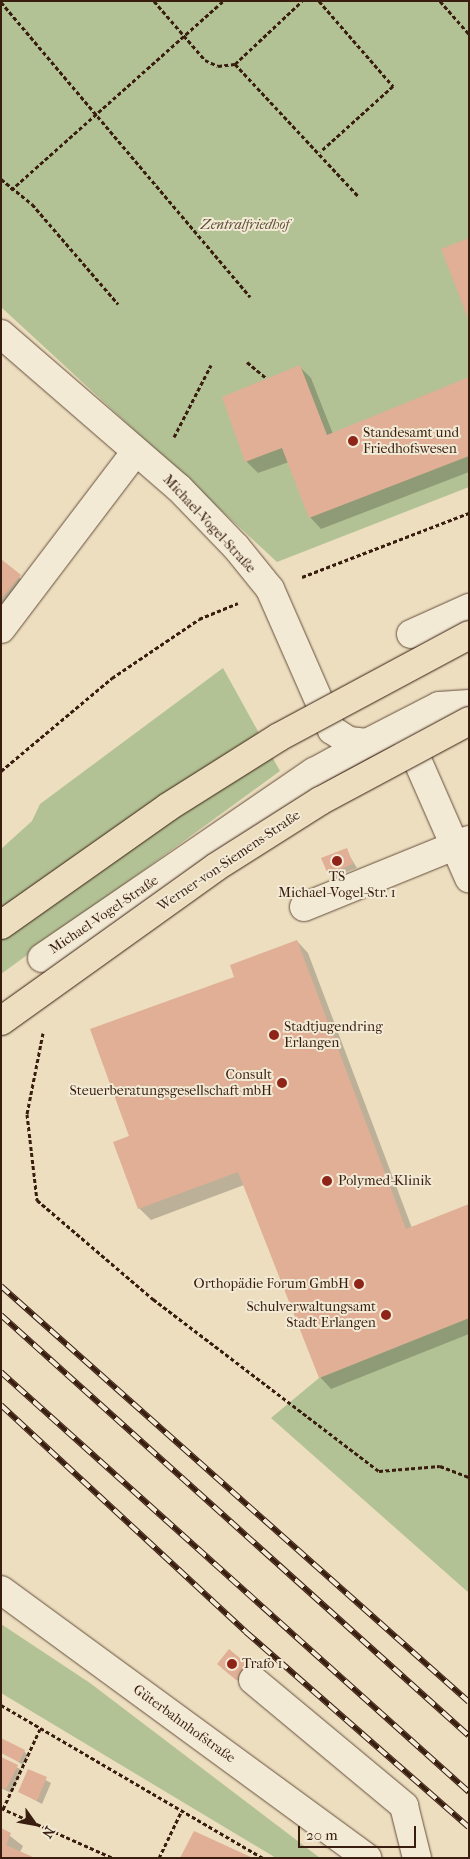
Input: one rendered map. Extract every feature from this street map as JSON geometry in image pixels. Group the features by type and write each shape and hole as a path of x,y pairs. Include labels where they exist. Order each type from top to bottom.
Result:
{"main road":[{"path":"1,925 168,807 279,737 469,635"},
{"name":"Werner-von-Siemens-Straße","path":"1,1021 216,867 320,801 469,721"}],"street":[{"name":"Michael-Vogel-Straße","path":"1,334 145,459 236,547 270,589 332,730 348,741 367,743"},
{"path":"1,629 145,459"},
{"path":"411,634 469,608"},
{"path":"439,706 469,684"},
{"name":"Michael-Vogel-Straße","path":"42,958 314,772 401,724 439,706 469,704"},
{"path":"401,724 462,842 469,878"},
{"path":"304,906 462,842"},
{"name":"Güterbahnhofstraße","path":"1,1590 366,1858"},
{"path":"253,1680 404,1806 417,1858"}],"path":[{"path":"154,1 204,60 218,66 235,64 302,1"},
{"path":"11,190 223,1"},
{"path":"319,1 393,86 320,152"},
{"path":"440,1 469,34"},
{"path":"1,2 250,297"},
{"path":"235,64 320,152 358,196"},
{"path":"1,179 11,190 32,204 118,304"},
{"path":"247,362 267,379"},
{"path":"145,459 211,365"},
{"path":"1,771 112,678 200,619 270,589 469,513"},
{"path":"43,1030 43,1048 27,1114 37,1200 153,1299 379,1471 440,1466 469,1477"},
{"path":"1,1705 180,1812 262,1858"},
{"path":"40,1729 2,1809 113,1858"},
{"path":"159,1858 180,1812"}],"green space":[{"name":"Zentralfriedhof","path":"1,1 469,1 469,487 277,562 1,307"},
{"path":"223,668 280,771 1,974 1,849 32,821 40,804"},
{"path":"469,1318 469,1593 271,1418 319,1378"},
{"path":"1,1624 90,1683 320,1858 276,1858 1,1693"}],"building":[{"path":"469,238 469,321 441,249"},
{"name":"Standesamt und Friedhofswesen","path":"300,365 327,435 469,377 469,456 309,518 282,448 245,462 222,397"},
{"path":"1,559 21,575 1,599"},
{"name":"TS Michael-Vogel-Str. 1","path":"347,848 353,864 328,874 321,858"},
{"path":"297,940 406,1229 469,1204 469,1318 319,1378 238,1172 138,1209 113,1142 129,1136 90,1029 234,977 230,965"},
{"name":"Trafo 1","path":"229,1649 248,1665 236,1680 217,1664"},
{"path":"1,1738 25,1750 19,1762 1,1753"},
{"path":"1,1757 18,1765 6,1789 1,1787"},
{"path":"28,1769 47,1777 37,1801 18,1792"},
{"path":"1,1828 11,1833 6,1845 35,1858 1,1858"},
{"path":"194,1831 253,1858 180,1858"}],"railway":[{"path":"1,1286 469,1702"},
{"path":"1,1315 469,1736"},
{"path":"1,1372 469,1792"},
{"path":"1,1405 246,1632 469,1827"}],"place":[{"name":"Standesamt und Friedhofswesen","path":"353,441"},
{"name":"TS Michael-Vogel-Str. 1","path":"337,861"},
{"name":"Stadtjugendring Erlangen","path":"274,1035"},
{"name":"Consult Steuerberatungsgesellschaft mbH","path":"282,1083"},
{"name":"Polymed-Klinik","path":"327,1181"},
{"name":"Orthopädie Forum GmbH","path":"359,1284"},
{"name":"Schulverwaltungsamt Stadt Erlangen","path":"386,1315"},
{"name":"Trafo 1","path":"232,1664"}]}
